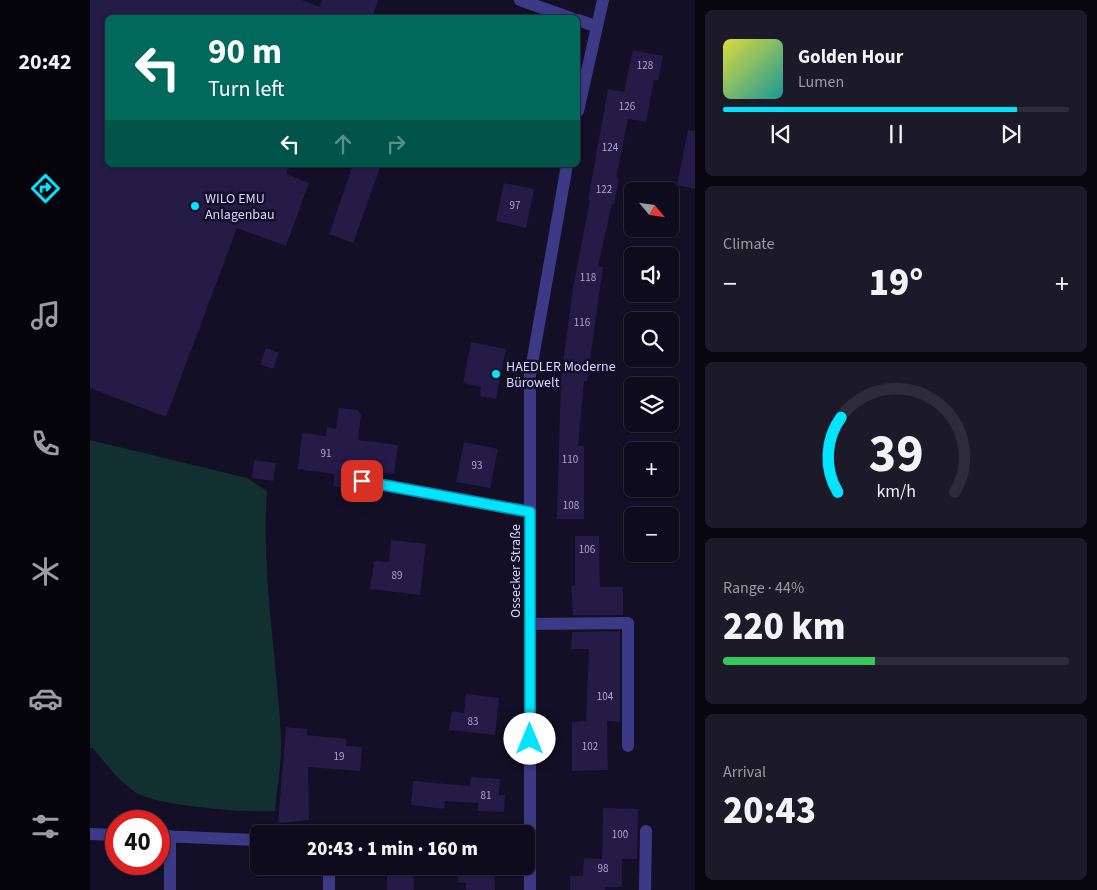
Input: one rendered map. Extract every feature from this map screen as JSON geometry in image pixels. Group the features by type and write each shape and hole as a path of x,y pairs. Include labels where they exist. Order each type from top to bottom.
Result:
{"street":[{"path":"520,0 562,15"},
{"path":"580,101 595,26 603,0"},
{"path":"580,21 595,26"},
{"name":"Ossecker Straße","path":"528,825 530,376 567,167"},
{"path":"362,481 530,512"},
{"path":"530,624 628,624 628,746"},
{"path":"645,890 646,831"},
{"path":"90,834 105,835"},
{"path":"170,836 250,840"},
{"path":"168,875 170,890"},
{"path":"329,875 329,890"},
{"name":"Ossecker Straße","path":"529,875 530,890"}],"green space":[{"path":"90,440 247,478 267,491 266,553 281,739 275,811 202,808 146,797 135,792 123,782 93,748 90,748"}],"building":[{"name":"WILO EMU Anlagenbau","path":"90,0 302,0 319,7 322,0 378,0 373,15 105,15 105,167 288,167 286,174 309,183 286,246 237,228 166,417 90,388"},
{"path":"633,50 663,56 658,80 654,80 646,122 628,119 616,178 619,179 614,204 612,204 598,266 603,267 587,381 584,381 578,446 584,446 584,519 557,519 561,378 573,288 608,89 624,92"},
{"path":"688,130 695,131 695,189 679,185 678,182"},
{"path":"352,167 380,167 353,243 329,234"},
{"path":"504,183 534,189 526,228 496,221"},
{"path":"471,342 506,349 496,399 480,396 481,387 463,383"},
{"path":"266,348 279,353 273,369 260,364"},
{"path":"339,408 358,410 361,415 358,440 398,445 394,474 350,468 347,488 333,486 335,474 298,469 302,433 326,436 327,427 336,429"},
{"path":"464,442 498,449 490,488 456,482"},
{"path":"254,460 276,463 273,481 252,478"},
{"path":"575,536 599,536 600,587 623,587 623,615 573,615 571,586 575,586"},
{"path":"391,540 426,544 420,595 370,589 374,561 389,562"},
{"path":"620,631 620,722 607,721 608,770 572,771 572,722 586,721 589,649 571,649 572,632"},
{"path":"466,694 499,698 495,735 449,730 452,711 464,713"},
{"path":"286,727 307,729 307,735 346,739 346,746 362,747 360,771 308,767 309,820 278,823"},
{"path":"471,777 500,779 499,795 505,795 504,812 478,811 478,803 445,801 444,809 411,805 413,781 470,786"},
{"path":"603,808 638,809 637,859 622,859 622,887 605,887 605,890 570,890 570,876 583,876 584,858 602,859"},
{"path":"387,875 413,875 414,890 387,890"},
{"path":"458,875 494,875 495,890 466,890 466,883 458,882"}],"place":[{"name":"WILO EMU Anlagenbau","path":"195,206"},
{"name":"HAEDLER Moderne Bürowelt","path":"496,374"}],"route":[{"path":"362,481 530,512 530,739"}]}
